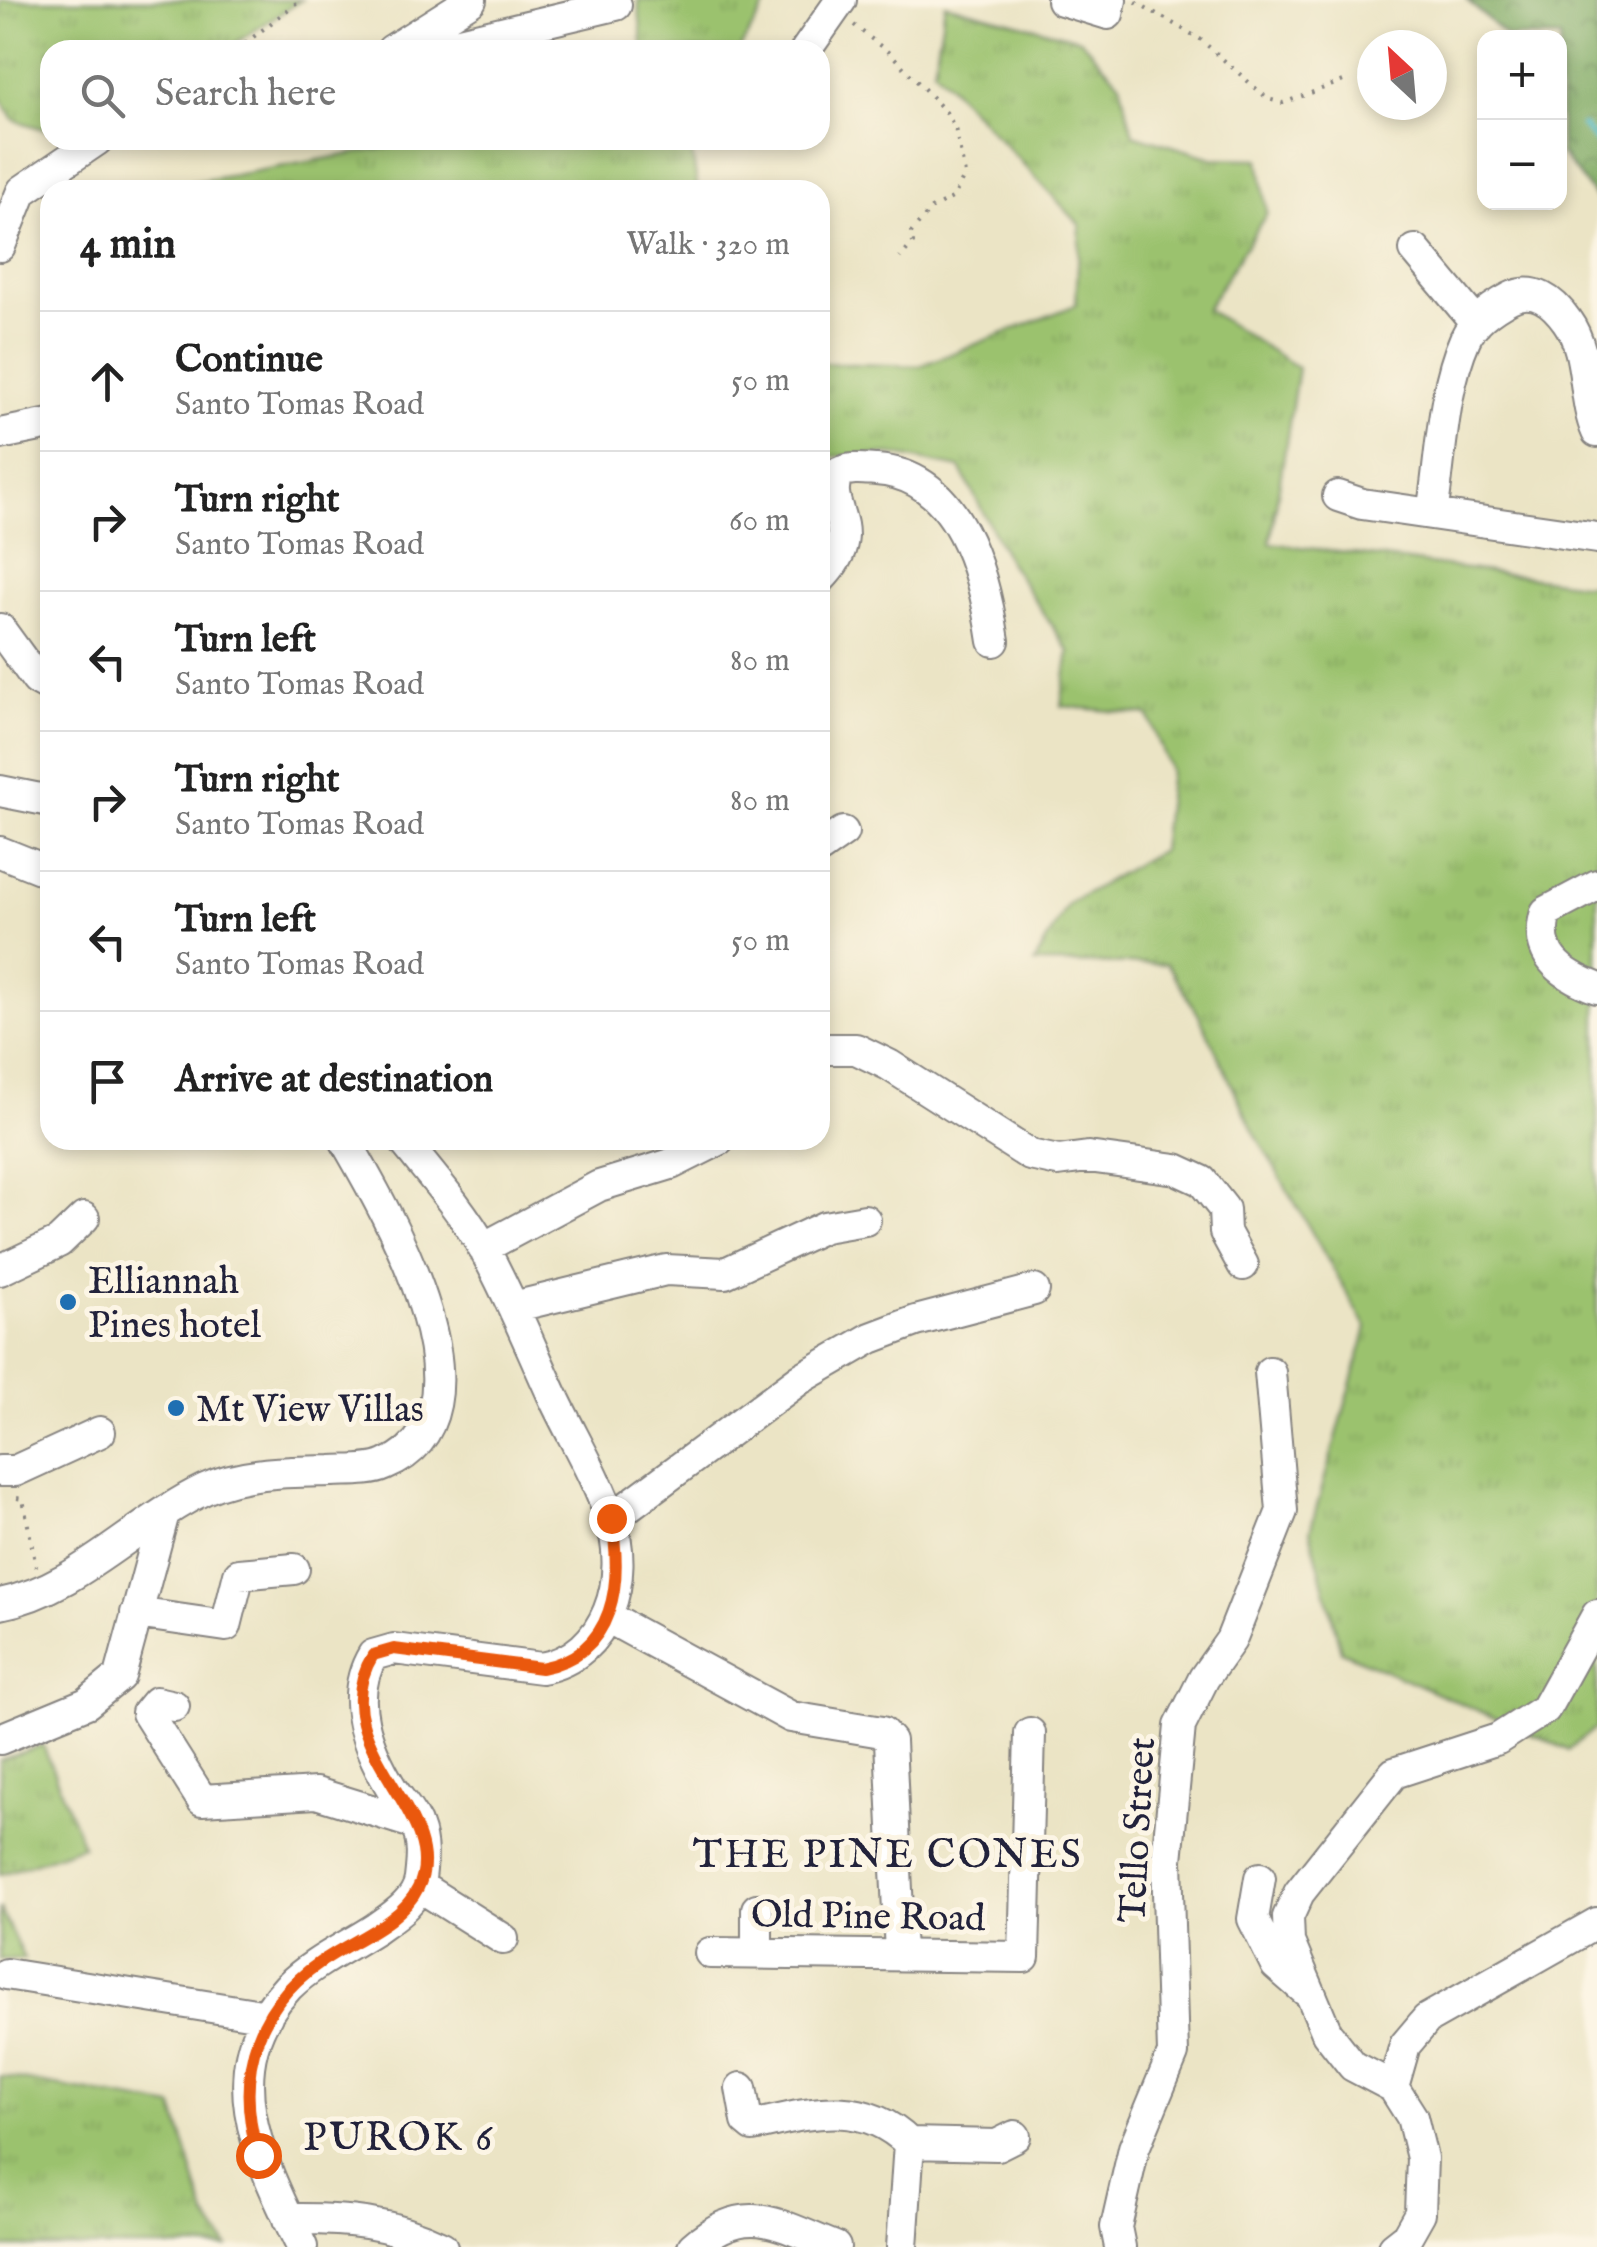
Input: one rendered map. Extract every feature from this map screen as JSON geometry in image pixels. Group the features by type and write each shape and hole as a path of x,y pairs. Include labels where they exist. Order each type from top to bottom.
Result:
{"street":[{"path":"408,40 471,0"},
{"path":"1062,0 1108,14 1111,0"},
{"path":"467,40 616,5"},
{"path":"813,40 838,5"},
{"path":"0,246 11,187 79,150"},
{"path":"1415,250 1476,323"},
{"path":"1432,514 1453,383 1465,338 1493,308 1528,292 1555,307 1576,338 1597,432"},
{"path":"0,434 40,426"},
{"path":"830,566 843,548 845,528 835,486 838,473 855,468 903,475 932,494 962,529 982,579 994,641"},
{"path":"1338,496 1362,504 1597,538"},
{"path":"0,629 40,682"},
{"path":"0,791 40,799"},
{"path":"0,852 40,869"},
{"path":"1597,885 1546,912 1540,930 1546,956 1565,974 1597,988"},
{"path":"830,1049 856,1048 890,1065 1030,1155 1058,1161 1088,1156 1176,1169 1202,1181 1224,1208 1225,1232 1243,1265"},
{"path":"0,1604 40,1592 207,1488 276,1472 383,1466 410,1450 426,1425 436,1376 423,1292 387,1212 351,1150"},
{"path":"410,1150 484,1248 611,1518 618,1554 607,1616 583,1652 564,1664 541,1668 394,1649 373,1655 362,1673 357,1696 390,1787 416,1824 423,1850 419,1886 400,1912 290,1986 267,2016 249,2086 252,2134 295,2233 368,2221 406,2230 442,2247"},
{"path":"484,1248 600,1186 671,1164 699,1150"},
{"path":"0,1270 60,1242 84,1218"},
{"path":"513,1307 666,1270 724,1273 824,1227 865,1220"},
{"path":"611,1518 800,1379 871,1338 916,1320 1034,1290"},
{"name":"Tello Street","path":"1120,2247 1116,2227 1134,2148 1173,2054 1167,1860 1180,1726 1204,1678 1232,1640 1282,1511 1270,1372"},
{"path":"6,1484 29,1466 100,1432"},
{"path":"0,1739 88,1703 120,1676 164,1512"},
{"path":"136,1613 226,1626 239,1574 294,1569"},
{"path":"1393,2247 1407,2236 1420,2213 1423,2186 1412,2117 1393,2087 1352,2066 1338,2051 1308,1992 1289,1942 1288,1917 1300,1893 1394,1773 1498,1739 1545,1709 1597,1614"},
{"path":"607,1616 791,1717 882,1732 890,1741 900,1954"},
{"path":"174,1706 156,1702 147,1713 202,1800 316,1793 416,1824"},
{"name":"Old Pine Road","path":"710,1953 1024,1958 1030,1733"},
{"path":"1260,1878 1253,1919 1276,1965 1308,1992"},
{"path":"419,1886 503,1939"},
{"path":"756,1952 758,1909"},
{"path":"1393,2087 1405,2045 1427,2019 1597,1923"},
{"path":"6,1974 267,2016"},
{"path":"741,2088 746,2122 754,2126 832,2110 890,2124 909,2142 997,2145 1016,2136"},
{"path":"902,2247 909,2142"},
{"path":"693,2247 718,2228 742,2218 835,2247"}],"path":[{"path":"250,40 300,0"},
{"path":"1132,0 1200,39 1268,99 1283,103 1349,79"},
{"path":"838,5 893,56 946,112 955,128 965,174 954,197 930,209 911,233 913,243 900,258"},
{"path":"6,1484 24,1499 40,1592"}],"green space":[{"path":"0,0 301,0 240,40 40,40 40,128 14,120 0,98"},
{"path":"638,0 769,0 745,40 642,40"},
{"path":"1467,0 1597,0 1597,199 1567,162 1567,30 1499,30"},
{"path":"945,4 1080,39 1120,83 1133,134 1212,158 1259,159 1267,213 1206,309 1298,368 1270,543 1597,586 1597,1727 1568,1750 1341,1651 1310,1531 1367,1328 1253,1130 1200,1017 1167,964 1034,963 1068,904 1161,850 1170,770 1148,715 1061,706 1069,651 1009,562 960,468 891,454 830,457 830,363 920,366 1076,305 1080,225 934,69"},
{"path":"373,150 692,150 696,180 206,180"},
{"path":"43,1745 83,1846 0,1875 0,1760"},
{"path":"0,1908 24,1959 0,1960"},
{"path":"0,2076 174,2107 206,2216 228,2247 0,2247"}],"waterway":[{"path":"1582,126 1597,142"}],"place":[{"name":"Elliannah Pines hotel","path":"68,1302"},
{"name":"Mt View Villas","path":"176,1408"}],"district":[{"name":"THE PINE CONES","path":"888,1853"},
{"name":"PUROK 6","path":"399,2136"}],"route":[{"path":"258,2155 252,2134 249,2086 261,2028 272,2007 310,1969 400,1912 419,1886 423,1850 416,1824 390,1787 364,1723 357,1696 362,1673 373,1655 394,1649 541,1668 564,1664 583,1652 607,1616 618,1554 611,1518"}]}
